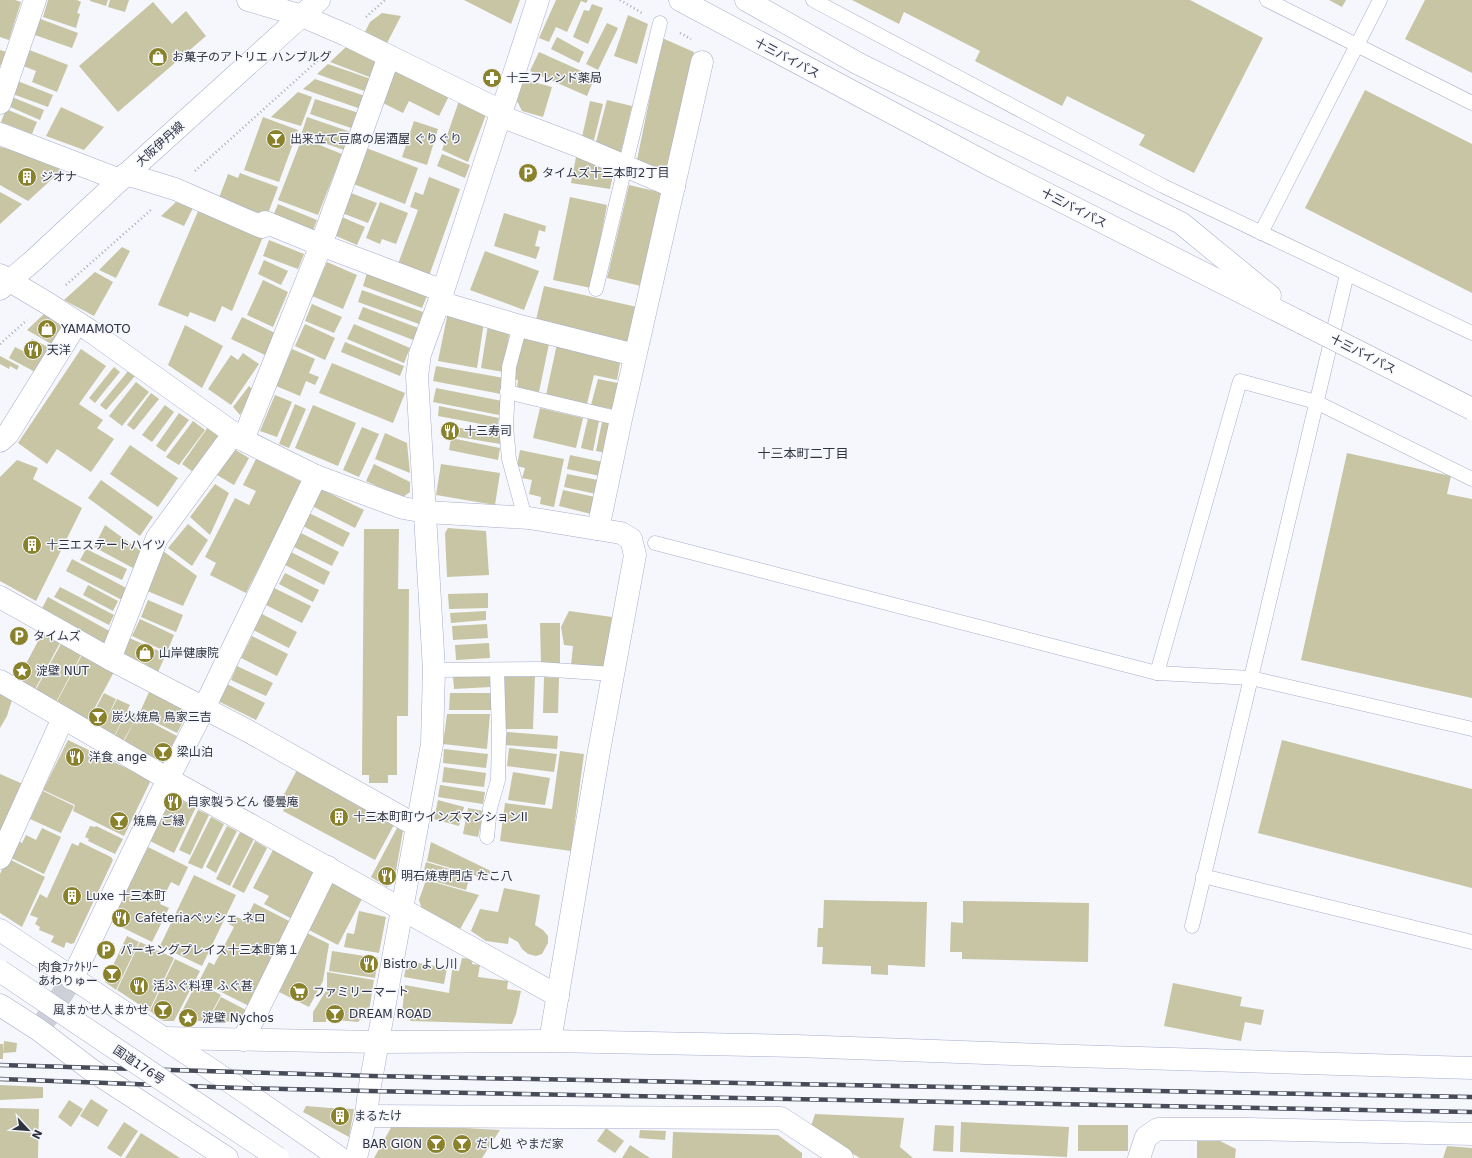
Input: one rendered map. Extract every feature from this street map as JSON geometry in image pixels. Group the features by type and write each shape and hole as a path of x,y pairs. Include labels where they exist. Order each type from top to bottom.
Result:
{"main road":[{"path":"0,103 35,0"},
{"path":"248,0 302,16 346,35 501,114 674,187"},
{"name":"大阪伊丹線","path":"3,282 34,260 123,177 319,0"},
{"path":"356,1158 366,1116 401,908 432,744 434,670 417,376 420,354 441,296 538,0"},
{"name":"十三バイパス","path":"680,0 992,166 1472,409"},
{"path":"746,0 857,63 1181,223 1302,323"},
{"path":"110,659 157,538 239,436 321,245 388,56"},
{"path":"598,529 635,354 702,62"},
{"path":"0,134 123,177 175,188 262,227 264,222 441,296 520,326 635,354"},
{"path":"3,282 89,330 239,436 316,476 403,508 426,512 525,518 621,533 631,539 635,555 550,1041"},
{"path":"0,442 8,434 77,323"},
{"path":"72,979 316,476"},
{"path":"0,597 110,659 248,731 417,826"},
{"path":"0,681 168,779 558,996"},
{"path":"0,858 63,718"},
{"path":"242,1040 328,867"},
{"path":"0,930 239,1088 340,1158"},
{"name":"国道176号","path":"0,971 278,1158"},
{"path":"0,1005 39,1030 90,1068 227,1158"},
{"path":"164,1038 379,1042 550,1041 797,1046 1472,1068"},
{"path":"366,1116 781,1118 842,1158"},
{"path":"1139,1158 1146,1137 1158,1129 1256,1129 1472,1134"}],"lane":[{"path":"813,0 1163,186 1472,333"},
{"path":"1267,0 1472,103"},
{"path":"1261,232 1380,0"},
{"path":"596,289 660,23"},
{"path":"1192,926 1347,274"},
{"path":"520,326 509,367 506,426 509,459 525,518"},
{"path":"1157,674 1240,381 1316,402 1472,479"},
{"path":"507,392 621,419"},
{"path":"655,543 1157,674 1251,678 1472,729"},
{"path":"434,670 539,669 614,674"},
{"path":"487,837 490,808 498,780 499,734 497,670"},
{"path":"1203,876 1472,942"}],"building":[{"path":"0,0 15,0 21,2 9,40 0,37"},
{"path":"48,0 77,0 81,2 77,13 80,14 76,28 43,17"},
{"path":"90,0 108,0 106,6"},
{"path":"110,0 129,0 125,12 108,7"},
{"path":"464,0 520,0 511,24"},
{"path":"556,0 588,0 586,3 581,1 567,32 556,27 549,42 539,38"},
{"path":"852,0 1190,0 1263,38 1194,173 1139,145 1145,135 1067,96 1062,106 975,61 980,51 904,12 899,24"},
{"path":"1329,0 1346,0 1342,7"},
{"path":"1425,0 1472,0 1472,73 1405,39"},
{"path":"153,2 172,24 186,11 206,36 118,112 79,66"},
{"path":"592,4 603,8 588,44 573,37 584,10 589,11"},
{"path":"382,13 401,16 386,45 363,36 370,22"},
{"path":"628,15 648,24 637,64 614,56"},
{"path":"38,18 78,33 72,48 32,34"},
{"path":"607,23 618,28 598,70 586,64"},
{"path":"557,37 584,52 579,63 551,49"},
{"path":"662,38 694,52 668,175 637,160"},
{"path":"346,47 379,60 372,78 330,62"},
{"path":"27,49 68,65 57,92 32,82 36,71 21,65"},
{"path":"0,50 10,53 5,67 0,65"},
{"path":"539,52 595,77 587,96 530,71"},
{"path":"328,64 371,79 367,92 317,74"},
{"path":"396,67 450,94 439,116 409,101 403,113 379,101"},
{"path":"315,79 365,96 361,109 303,89"},
{"path":"523,79 552,87 543,117 522,111 517,101"},
{"path":"15,80 53,95 48,107 10,93"},
{"path":"1365,90 1472,144 1472,293 1305,208"},
{"path":"298,92 312,97 301,126 271,117"},
{"path":"12,97 44,110 40,120 8,106"},
{"path":"460,98 487,112 468,162 442,150"},
{"path":"315,99 359,113 354,129 310,114"},
{"path":"607,100 632,106 621,152 595,146"},
{"path":"590,101 603,104 594,140 582,137"},
{"path":"61,107 104,127 84,150 46,136"},
{"path":"6,109 37,122 32,134 1,122"},
{"path":"263,117 298,130 279,182 244,170"},
{"path":"307,117 354,133 347,151 301,135"},
{"path":"414,121 438,129 427,165 402,157"},
{"path":"302,138 342,154 318,215 278,200"},
{"name":"ジオナ","path":"0,147 27,153 63,169 28,201 0,185"},
{"path":"364,147 418,168 405,204 351,183"},
{"path":"577,152 614,170 610,189 571,183"},
{"path":"442,154 470,165 465,178 437,166"},
{"path":"240,173 278,187 267,216 219,198 228,174 238,178"},
{"path":"429,177 460,189 429,276 398,264 418,210 410,207 415,192 423,195"},
{"path":"629,185 663,193 641,286 607,278"},
{"path":"0,192 22,204 0,224"},
{"path":"351,193 377,203 368,223 342,213"},
{"path":"570,197 607,205 591,288 553,280"},
{"path":"176,202 193,208 184,226 161,216"},
{"path":"380,202 408,213 396,244 382,239 380,244 366,238"},
{"path":"278,204 317,220 312,233 273,216"},
{"path":"199,209 263,237 232,311 222,306 215,322 190,312 188,317 158,305"},
{"path":"504,213 546,226 545,232 539,230 535,246 540,247 536,259 494,246"},
{"path":"342,217 365,227 357,245 334,235"},
{"path":"269,240 304,254 298,269 263,256"},
{"path":"122,247 130,251 116,278 99,270"},
{"path":"485,251 539,271 524,310 470,290"},
{"path":"264,260 288,271 281,285 258,274"},
{"path":"327,262 357,275 343,309 312,296"},
{"path":"95,272 113,282 94,316 64,300"},
{"path":"367,273 427,296 422,308 363,286"},
{"path":"263,280 288,292 273,327 247,315"},
{"path":"544,286 637,307 628,345 535,324"},
{"path":"362,290 423,312 419,324 358,302"},
{"path":"312,304 342,317 334,333 305,321"},
{"path":"363,307 421,329 416,341 358,319"},
{"name":"YAMAMOTO","path":"46,312 65,327 53,345 27,330"},
{"path":"448,312 484,322 477,368 438,361"},
{"path":"242,317 277,334 267,356 231,339"},
{"path":"305,324 335,338 325,360 295,346"},
{"path":"354,324 410,348 404,363 347,339"},
{"path":"185,325 223,346 202,388 168,365"},
{"path":"488,325 510,329 503,372 481,368"},
{"path":"521,333 550,339 539,392 517,387 518,380 512,379"},
{"path":"32,339 50,348 37,373 9,358 15,347 25,352"},
{"path":"345,342 404,366 400,376 341,352"},
{"path":"557,344 621,358 617,380 594,375 587,404 546,395"},
{"path":"81,349 106,366 79,404 103,420 97,428 114,439 91,472 57,449 47,464 18,443"},
{"path":"292,349 315,359 309,373 319,377 315,385 306,381 300,396 276,386"},
{"path":"243,353 259,364 231,405 208,389 231,355 238,360"},
{"path":"0,356 19,366 17,370 10,366 9,369 0,364"},
{"path":"332,363 405,393 393,423 319,393"},
{"path":"436,366 504,378 501,394 433,381"},
{"path":"114,367 120,372 95,403 89,398"},
{"path":"129,370 135,376 106,410 100,405"},
{"path":"598,379 618,383 612,409 591,405"},
{"path":"136,382 149,392 122,426 109,416"},
{"path":"249,386 253,390 240,415 233,407"},
{"path":"436,388 502,401 499,415 433,402"},
{"path":"151,393 159,399 134,430 127,425"},
{"path":"275,395 292,402 277,437 260,431"},
{"path":"295,404 306,409 289,448 279,444"},
{"path":"165,405 174,412 152,442 142,435"},
{"path":"313,405 356,423 338,466 295,448"},
{"path":"439,406 499,418 497,427 438,416"},
{"path":"540,408 583,418 576,448 533,438"},
{"path":"179,413 189,420 165,452 156,446"},
{"path":"588,418 599,421 593,451 581,448"},
{"path":"193,421 205,430 179,465 166,457"},
{"path":"602,422 612,424 606,453 596,451"},
{"path":"443,425 502,435 500,444 441,434"},
{"path":"208,427 222,437 196,474 182,464"},
{"path":"362,427 379,434 359,477 343,470"},
{"path":"385,433 407,443 410,473 375,459"},
{"path":"451,438 500,448 498,460 449,450"},
{"path":"130,445 178,478 158,507 110,474"},
{"path":"234,449 249,458 234,485 217,475"},
{"path":"520,450 564,459 554,507 540,504 541,497 529,494 532,480 522,478 525,468 517,466"},
{"path":"1347,453 1451,476 1447,494 1472,499 1472,698 1301,660"},
{"path":"570,455 603,462 600,476 567,469"},
{"path":"256,459 302,482 246,593 210,575 216,563 205,557 235,498 249,505 256,491 243,485"},
{"name":"十三エステートハイツ","path":"17,460 38,468 33,479 82,508 36,601 0,581 0,477"},
{"path":"374,464 410,482 410,492 402,498 366,481"},
{"path":"441,464 500,473 495,505 436,495"},
{"path":"567,474 598,480 596,494 564,487"},
{"path":"101,480 153,517 140,536 88,498"},
{"path":"215,484 229,493 210,535 190,517"},
{"path":"321,489 364,510 355,528 312,506"},
{"path":"563,490 595,497 591,514 559,506"},
{"path":"309,513 350,533 343,547 303,526"},
{"path":"188,524 208,540 192,566 168,548"},
{"path":"105,525 142,552 133,568 94,547"},
{"path":"448,528 486,531 489,575 447,577 445,533"},
{"path":"364,529 399,529 398,589 409,589 408,716 397,716 397,775 388,775 388,783 369,783 369,775 362,775"},
{"path":"301,533 339,552 332,566 294,547"},
{"path":"86,549 127,569 122,580 80,560"},
{"path":"163,551 197,576 183,606 145,590"},
{"path":"291,552 330,572 324,585 285,565"},
{"path":"72,559 130,590 124,601 66,571"},
{"path":"285,573 319,590 313,602 279,584"},
{"path":"88,585 118,601 113,611 83,595"},
{"path":"270,586 311,606 302,623 262,603"},
{"path":"60,587 114,615 109,625 54,597"},
{"path":"488,593 488,608 449,609 448,594"},
{"path":"48,597 113,633 105,648 40,612"},
{"path":"148,600 183,615 176,632 141,617"},
{"path":"486,611 486,620 451,623 450,613"},
{"path":"569,611 612,617 604,669 571,665 573,646 564,645 561,627"},
{"path":"260,613 297,632 289,648 251,629"},
{"path":"140,619 174,635 167,652 132,636"},
{"path":"540,623 560,623 560,664 541,664"},
{"path":"487,624 488,638 453,640 452,626"},
{"path":"43,632 61,641 33,693 15,684"},
{"path":"252,636 288,654 277,676 241,658"},
{"path":"127,637 166,654 158,672 123,654"},
{"path":"62,642 82,653 55,704 34,693"},
{"path":"489,643 490,658 456,660 455,645"},
{"path":"83,653 115,670 86,724 54,707"},
{"path":"237,666 273,683 266,696 231,680"},
{"path":"490,674 491,687 454,689 453,676"},
{"path":"504,674 535,675 533,729 503,729"},
{"path":"544,677 559,678 558,713 543,713"},
{"path":"227,684 265,703 256,720 218,701"},
{"path":"149,692 183,709 179,716 185,718 177,733 139,714"},
{"path":"0,693 12,700 7,716 0,728"},
{"path":"104,693 116,699 104,724 117,699 130,705 113,738 87,725"},
{"path":"450,693 491,693 491,710 449,710"},
{"path":"128,710 177,736 162,765 122,745 135,720 122,743 113,739"},
{"path":"447,714 490,714 487,749 443,744"},
{"path":"507,732 558,736 557,749 505,745"},
{"path":"68,740 151,780 124,836 73,811 75,805 43,790"},
{"path":"1282,740 1472,789 1472,888 1258,833"},
{"path":"509,748 557,754 554,772 507,766"},
{"path":"444,749 488,754 486,768 443,763"},
{"path":"560,751 584,754 571,851 500,841 505,803 552,809"},
{"path":"444,767 486,773 484,787 442,782"},
{"name":"十三本町町ウインズマンションII","path":"297,770 395,823 375,860 283,811 285,805 280,802"},
{"path":"513,772 550,778 545,805 508,800"},
{"path":"0,774 23,784 0,835"},
{"path":"440,785 485,792 483,804 438,797"},
{"path":"43,791 74,806 61,833 30,819"},
{"path":"170,795 196,807 174,853 148,840"},
{"path":"438,800 464,807 459,826 434,819"},
{"path":"468,808 484,811 478,837 463,834"},
{"path":"198,810 209,815 190,855 179,850"},
{"path":"211,817 224,824 202,869 188,863"},
{"path":"90,826 96,826 123,839 115,854 88,841 89,839 85,837"},
{"path":"227,826 237,831 216,873 206,867"},
{"path":"42,828 61,837 44,874 9,857 16,840 22,843 26,835 36,840"},
{"path":"397,828 403,831 394,882 387,887 371,877"},
{"path":"240,832 254,839 230,886 216,879"},
{"path":"255,841 267,848 244,893 232,887"},
{"name":"Luxe 十三本町","path":"80,842 111,857 113,860 74,943 71,944 66,942 64,948 51,942 54,936 39,930 40,927 35,924 38,918 30,915 40,894 47,898 72,843 78,846"},
{"path":"431,842 491,871 486,881 474,875 427,861"},
{"path":"148,847 188,867 179,886 171,882 160,904 169,908 152,942 111,922"},
{"path":"274,848 319,871 294,920 264,904 269,896 253,888"},
{"path":"7,858 45,877 22,927 0,913 0,874"},
{"path":"426,862 470,875 466,890 422,878"},
{"path":"194,875 236,895 202,966 160,946"},
{"path":"331,878 364,895 338,945 305,928"},
{"path":"426,880 479,895 459,931 423,912 419,900"},
{"path":"504,888 540,895 535,925 543,930 548,936 548,943 542,954 536,956 528,954 522,949 518,942 509,937 508,944 486,941 471,931 480,909 498,912"},
{"path":"824,900 927,902 925,967 888,965 888,975 871,974 871,966 822,964 823,947 817,947 818,928 823,928"},
{"path":"963,901 1089,903 1088,962 962,959 962,952 950,952 951,922 963,923"},
{"path":"254,903 293,923 249,1006 199,981 209,962 214,965 234,927 229,924 233,915 245,921"},
{"path":"359,911 386,917 379,953 344,947 347,933 354,934"},
{"path":"307,933 329,944 323,981 309,1007 277,991"},
{"path":"127,936 139,942 116,990 105,982"},
{"path":"140,942 174,958 149,1011 117,990"},
{"path":"332,951 378,958 375,978 329,971"},
{"path":"462,958 473,959 472,964 480,965 478,977 508,981 507,989 521,991 516,1014 512,1024 411,1021 402,1013 405,985 449,993 452,970 459,971"},
{"path":"175,959 200,971 174,1021 163,1021 150,1011"},
{"path":"407,961 447,968 444,984 404,977"},
{"path":"327,972 374,980 369,1011 358,1022 326,1019 326,1022 313,1022 313,1012 327,989"},
{"path":"197,982 221,995 207,1021 195,1021 181,1013"},
{"path":"1173,983 1242,997 1240,1006 1264,1010 1261,1025 1245,1022 1241,1041 1164,1026"},
{"path":"221,997 248,1011 242,1022 208,1021"},
{"path":"4,1041 17,1043 16,1052 3,1053"},
{"path":"0,1044 3,1044 3,1059 0,1059"},
{"path":"0,1085 43,1087 43,1098 0,1100"},
{"path":"91,1099 108,1110 98,1127 80,1116"},
{"path":"69,1100 83,1109 71,1127 58,1117"},
{"name":"まるたけ","path":"306,1106 354,1109 349,1137 303,1112"},
{"path":"0,1108 39,1109 38,1158 0,1158"},
{"path":"815,1114 904,1118 900,1147 913,1158 860,1158 810,1129"},
{"path":"124,1122 138,1131 121,1157 107,1148"},
{"path":"961,1122 1069,1127 1067,1157 960,1152"},
{"path":"393,1124 500,1130 482,1158 374,1158"},
{"path":"935,1125 954,1126 953,1152 933,1151"},
{"path":"1078,1125 1128,1125 1128,1151 1078,1151"},
{"path":"606,1128 624,1141 615,1153 597,1141"},
{"path":"640,1130 666,1131 665,1140 639,1138"},
{"path":"673,1132 778,1135 802,1153 802,1158 672,1158"},
{"path":"141,1133 180,1158 125,1158"},
{"path":"1197,1141 1220,1141 1236,1149 1235,1158 1197,1158"},
{"path":"630,1145 650,1158 622,1158"},
{"path":"1447,1146 1472,1148 1472,1158 1443,1158"}],"tunnel":[{"path":"39,1030 72,979"}],"railway":[{"path":"0,1065 372,1076 1472,1097"},
{"path":"0,1079 239,1088 369,1091 1472,1112"}],"place":[{"name":"お菓子のアトリエ ハンブルグ","path":"158,57"},
{"name":"十三フレンド薬局","path":"492,78"},
{"name":"出来立て豆腐の居酒屋 ぐりぐり","path":"276,139"},
{"name":"タイムズ十三本町2丁目","path":"528,173"},
{"name":"ジオナ","path":"27,177"},
{"name":"YAMAMOTO","path":"47,329"},
{"name":"天洋","path":"33,350"},
{"name":"十三寿司","path":"450,431"},
{"name":"十三エステートハイツ","path":"32,545"},
{"name":"タイムズ","path":"19,636"},
{"name":"山岸健康院","path":"145,653"},
{"name":"淀壁 NUT","path":"22,671"},
{"name":"炭火焼鳥 鳥家三吉","path":"98,717"},
{"name":"梁山泊","path":"163,752"},
{"name":"洋食 ange","path":"75,757"},
{"name":"自家製うどん 優曇庵","path":"173,802"},
{"name":"十三本町町ウインズマンションII","path":"339,817"},
{"name":"焼鳥 ご縁","path":"119,821"},
{"name":"明石焼専門店 たこ八","path":"387,876"},
{"name":"Luxe 十三本町","path":"72,896"},
{"name":"Cafeteriaペッシェ ネロ","path":"121,918"},
{"name":"パーキングプレイス十三本町第１","path":"106,950"},
{"name":"Bistro よし川","path":"369,964"},
{"name":"肉食ﾌｧｸﾄﾘｰ あわりゅー","path":"112,974"},
{"name":"活ふぐ料理 ふぐ甚","path":"139,986"},
{"name":"ファミリーマート","path":"299,992"},
{"name":"風まかせ人まかせ","path":"163,1010"},
{"name":"DREAM ROAD","path":"335,1014"},
{"name":"淀壁 Nychos","path":"188,1018"},
{"name":"まるたけ","path":"340,1116"},
{"name":"BAR GION","path":"436,1144"},
{"name":"だし処 やまだ家","path":"462,1144"}],"district":[{"name":"十三本町二丁目","path":"803,453"}]}
